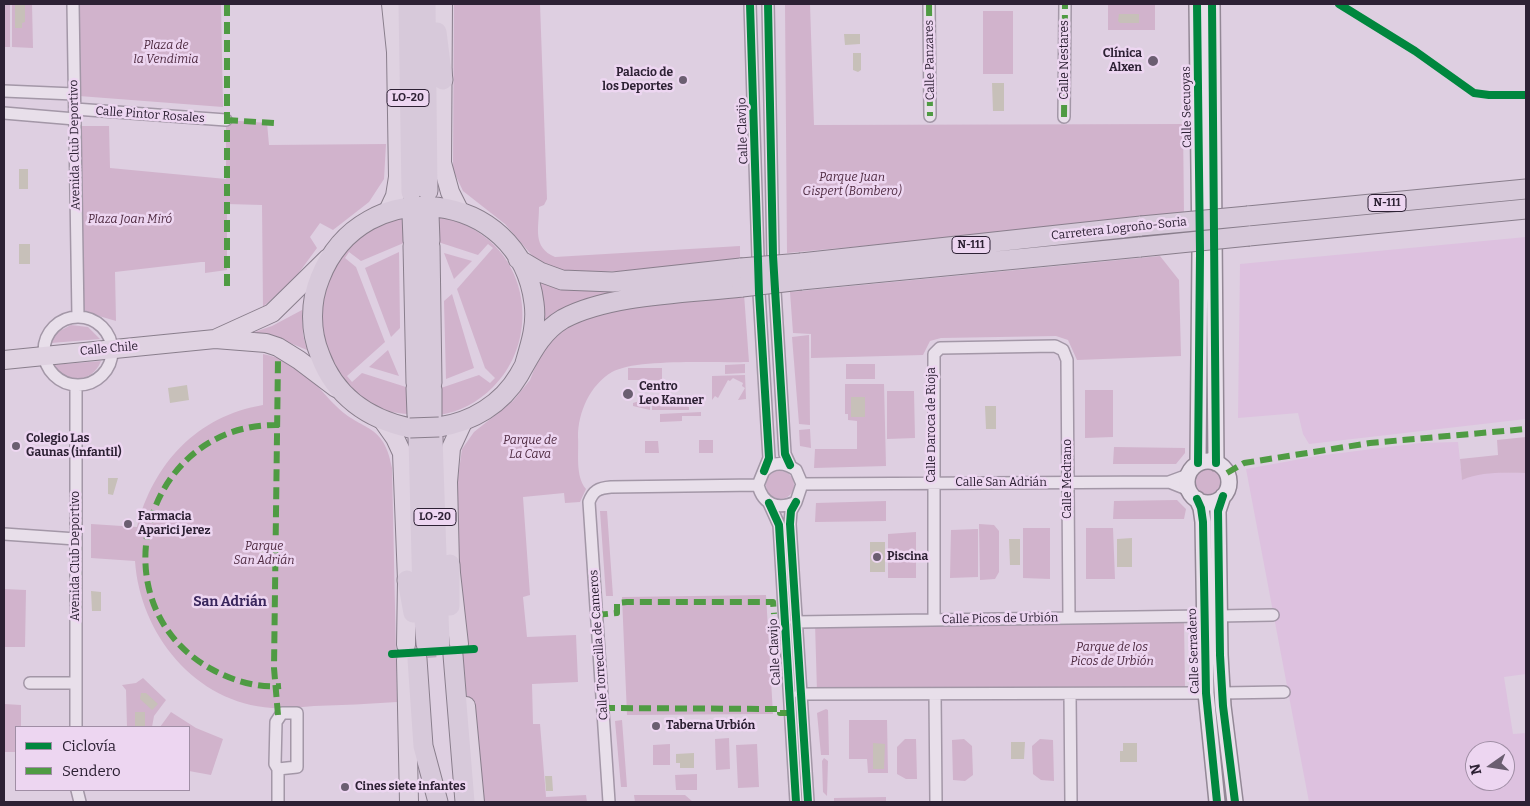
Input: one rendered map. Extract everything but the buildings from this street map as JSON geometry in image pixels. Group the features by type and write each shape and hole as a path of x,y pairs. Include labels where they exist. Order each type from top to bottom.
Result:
{"highway":[{"path":"396,52 400,25 399,4"},
{"name":"LO-20","path":"408,4 420,192 426,4"},
{"path":"437,4 437,38 443,80"},
{"name":"Carretera Logroño-Soria","path":"751,290 801,272 1141,226 1526,189"},
{"path":"421,206 459,210 491,228 518,259 533,296 533,334 525,363 510,389 476,415 463,422 425,427 383,421 361,409 343,393 324,366 318,350 313,326 317,284 332,254 362,224 388,211 421,206"},
{"name":"Carretera Logroño-Soria","path":"518,259 540,272 562,280 613,282 741,268 801,272 1140,247 1526,208"},
{"name":"LO-20","path":"420,214 425,427 434,651 455,802"},
{"name":"N-111","path":"525,363 539,341 563,320 590,307 617,301 751,290"},
{"path":"438,802 423,746 434,651 450,564"},
{"path":"407,580 434,651 465,802"}],"main road":[{"path":"388,211 395,196 398,178 396,52 391,4"},
{"path":"443,4 442,163 450,192 459,210"},
{"name":"Calle Secuoyas","path":"1197,4 1199,210"},
{"path":"1212,4 1216,463"},
{"name":"Calle Serradero","path":"1199,210 1193,482 1203,522 1211,616 1235,802"},
{"name":"Calle Chile","path":"215,338 272,313 332,254"},
{"name":"Calle Chile","path":"4,360 215,338 266,343 278,347 309,366 343,393"},
{"path":"383,421 395,438 402,453 407,580"},
{"path":"450,564 449,466 451,448 463,422"},
{"path":"1207,461 1216,463 1224,469 1228,485 1223,496 1208,503 1193,482 1207,461"},
{"name":"Calle Serradero","path":"1217,802 1218,793 1206,693 1218,511 1223,496"},
{"path":"408,801 434,651"},
{"path":"434,651 475,802"}],"street":[{"name":"Avenida Club Deportivo","path":"73,4 78,317"},
{"name":"Calle Clavijo","path":"750,4 758,257"},
{"path":"768,4 773,256"},
{"name":"Calle Panzares","path":"929,4 930,116"},
{"name":"Calle Nestares","path":"1064,117 1065,4"},
{"path":"4,91 74,94"},
{"name":"Calle Pintor Rosales","path":"4,113 226,120"},
{"path":"751,290 769,458 758,485 764,498 769,503 781,506 796,502 802,484 800,476 790,465 785,454 775,291"},
{"path":"78,317 96,322 106,331 112,349 107,368 102,374 93,381 76,386 58,380 50,371 45,355 46,342 51,331 66,319 78,317"},
{"name":"Calle Medrano","path":"1055,346 1063,350 1067,360 1069,618"},
{"name":"Calle Daroca de Rioja","path":"934,620 932,362 936,351 940,348 1055,346"},
{"name":"Avenida Club Deportivo","path":"76,386 76,726"},
{"path":"764,471 776,464 790,465"},
{"name":"Calle San Adrián","path":"802,484 1193,482"},
{"name":"Calle Torrecilla de Cameros","path":"609,802 589,502 596,490 610,487 758,485"},
{"name":"Calle Clavijo","path":"796,502 791,511 790,524 808,802"},
{"name":"Calle Clavijo","path":"769,503 779,525 796,802"},
{"path":"4,534 76,539"},
{"name":"Calle Picos de Urbión","path":"796,622 1273,616"},
{"path":"30,683 76,683"},
{"path":"1222,693 1284,692"},
{"path":"800,694 1206,693"},
{"path":"935,694 936,802"},
{"path":"1070,694 1071,802"},
{"path":"278,768 297,767 296,713 282,713 276,722 275,764 278,768 278,802"}],"shaded area":[{"path":"15,4 25,4 25,22 22,23 22,28 15,28"},
{"path":"1119,14 1139,14 1139,23 1120,23 1118,21"},
{"path":"844,34 860,34 860,44 845,45"},
{"path":"853,53 861,53 861,70 858,72 853,70"},
{"path":"992,83 1004,83 1004,111 993,111"},
{"path":"19,169 28,169 28,189 19,189"},
{"path":"1526,237 1526,419 1309,444 1303,434 1298,413 1238,418 1240,264"},
{"path":"19,244 30,244 30,264 19,264"},
{"path":"187,385 189,400 170,403 168,388"},
{"path":"851,397 865,397 865,417 851,417"},
{"path":"985,406 996,406 996,429 986,429"},
{"path":"1458,442 1462,479 1473,475 1494,472 1526,473 1526,674 1504,677 1513,734 1526,733 1526,802 1309,802 1246,469 1317,456 1420,443"},
{"path":"108,478 118,478 113,495 108,494"},
{"path":"1132,538 1132,567 1117,567 1117,539"},
{"path":"1009,539 1020,539 1020,565 1010,565"},
{"path":"273,540 273,567 262,562 259,552 263,544"},
{"name":"Piscina","path":"870,542 885,542 885,572 870,572"},
{"path":"91,591 101,592 101,611 92,611"},
{"path":"141,693 146,693 158,704 152,710 140,699"},
{"path":"135,712 145,712 145,726 135,726"},
{"path":"1011,742 1025,742 1024,759 1011,759"},
{"path":"873,743 885,744 884,769 873,769"},
{"path":"1123,743 1137,743 1137,762 1120,762 1120,751 1123,751"},
{"path":"694,753 694,768 680,768 680,763 676,763 676,754"},
{"path":"545,776 552,776 553,791 546,791"}],"green space":[{"path":"4,4 10,4 10,47 4,47"},
{"path":"12,4 32,4 33,48 12,47"},
{"name":"Plaza de la Vendimia","path":"78,4 221,4 223,107 79,96"},
{"path":"454,4 540,4 547,199 544,205 539,207 538,236 540,243 548,253 555,257 740,246 740,259 620,271 565,273 541,266 505,224 463,191 453,170"},
{"name":"Parque Juan Gispert (Bombero)","path":"785,4 810,4 814,125 1183,124 1184,216 787,253"},
{"path":"1155,4 1155,30 1108,30 1108,5"},
{"path":"983,11 1013,11 1013,74 983,74"},
{"name":"Plaza Joan Miró","path":"226,120 267,123 269,145 386,144 384,179 369,202 333,230 320,223 310,237 317,248 295,278 263,307 262,205 227,204 227,270 205,273 205,262 201,262 115,272 116,321 82,311 77,126 109,126 110,168 226,179"},
{"path":"406,215 406,242 361,261 349,252 345,258 356,267 385,342 347,376 352,382 362,373 409,388 409,414 388,411 370,403 354,391 341,375 331,357 324,338 322,317 323,297 326,286 342,255 362,235"},
{"path":"435,215 467,226 495,246 507,262 516,279 521,298 522,317 515,355 506,372 493,387 468,406 439,415 438,389 479,375 490,383 495,378 485,368 457,289 493,248 488,244 478,255 435,241"},
{"path":"399,252 400,328 391,337 365,268"},
{"path":"444,253 472,261 454,279"},
{"path":"1160,256 1179,280 1181,356 1077,360 1068,340 1056,336 941,338 930,341 923,355 811,358 811,334 793,333 790,292"},
{"path":"536,276 642,285 543,325"},
{"path":"452,294 474,368 446,379 444,301"},
{"name":"Parque de La Cava","path":"744,294 749,362 658,363 639,365 612,372 597,384 587,400 580,418 578,464 580,478 586,489 580,502 565,503 564,493 523,497 530,595 523,597 527,637 576,635 578,682 532,684 533,724 540,724 546,797 586,795 587,802 477,802 456,586 458,478 462,449 474,432 513,401 530,380 544,345 571,323 615,308"},
{"path":"302,310 303,335 307,350 285,341 246,335 272,326"},
{"path":"71,325 88,327 100,339 51,343 56,333"},
{"path":"809,335 810,425 799,424 792,337"},
{"path":"388,350 399,376 369,367"},
{"name":"Parque San Adrián","path":"263,354 288,362 305,373 336,406 378,435 388,453 392,468 397,702 272,708 244,703 219,693 196,679 176,660 160,638 148,614 139,588 135,561 91,558 91,524 137,527 144,504 154,483 166,464 181,446 198,432 218,420 239,411 263,405"},
{"path":"101,361 92,374 78,378 64,375 52,365"},
{"path":"745,364 745,373 725,374 725,365"},
{"path":"846,364 875,364 875,379 846,379"},
{"path":"628,368 662,368 662,380 628,380"},
{"path":"745,375 746,399 738,400 745,388 742,386 743,383 733,378 730,381 728,380 718,398 715,396 712,400 712,376"},
{"path":"845,384 884,384 886,466 814,468 815,449 857,449 857,421 848,420 848,414 845,414"},
{"path":"1085,390 1113,390 1113,437 1085,438"},
{"path":"887,391 914,391 915,438 887,439"},
{"path":"650,398 650,410 633,406 633,403"},
{"path":"652,398 663,399 689,407 689,410 652,410"},
{"path":"701,412 701,416 682,416 682,421 660,422 660,414"},
{"path":"810,429 811,448 800,446 799,430"},
{"path":"1526,437 1526,473 1486,474 1462,480 1460,459 1498,455 1497,440"},
{"path":"699,440 713,440 713,453 699,453"},
{"path":"645,441 658,441 659,453 645,453"},
{"path":"1114,447 1185,448 1185,453 1176,464 1113,464"},
{"path":"1208,469 1217,473 1221,482 1217,491 1208,495 1199,491 1195,482 1199,473"},
{"path":"780,471 790,475 794,485 790,495 780,499 770,495 766,485 770,475"},
{"path":"1177,500 1186,509 1184,519 1113,519 1114,501"},
{"path":"886,501 886,521 815,522 816,503"},
{"path":"600,511 607,511 613,596 606,596"},
{"path":"979,524 994,525 999,531 999,572 995,579 980,580"},
{"path":"1023,528 1050,528 1050,579 1023,578"},
{"path":"1086,528 1113,528 1115,579 1086,579"},
{"path":"978,529 978,577 950,578 951,530"},
{"path":"916,532 916,578 888,578 888,534"},
{"path":"4,589 26,590 25,647 4,647"},
{"path":"766,595 773,714 627,715 622,597"},
{"name":"Parque de los Picos de Urbión","path":"1184,620 1185,689 817,692 815,623"},
{"path":"143,678 166,700 154,716 152,726 127,726 126,690 122,685 136,683"},
{"path":"4,704 21,705 21,726 15,726 15,752 4,752"},
{"path":"828,710 829,755 821,755 817,713"},
{"path":"171,712 196,728 223,739 211,775 190,771 190,726 161,726"},
{"path":"622,720 627,787 621,787 615,721"},
{"path":"849,720 887,720 888,773 868,773 867,759 849,759"},
{"path":"729,738 730,769 716,770 715,739"},
{"path":"905,739 916,739 917,779 906,779 897,774 897,747"},
{"path":"964,739 972,746 973,775 965,781 953,780 952,740"},
{"path":"1040,739 1053,740 1054,781 1041,780 1033,774 1032,746"},
{"path":"670,744 670,765 653,765 653,745"},
{"path":"757,744 759,787 738,788 736,745"},
{"path":"824,758 828,761 827,796 823,792 822,761"},
{"path":"697,774 697,790 676,790 675,775"},
{"path":"634,795 685,795 693,802 635,802"},
{"path":"886,797 886,802 834,802 834,798"}],"tunnel":[{"path":"426,644 427,658"}],"marked path":[{"path":"227,4 227,288"},
{"path":"929,4 930,116"},
{"path":"1064,117 1065,4"},
{"path":"226,120 274,123"},
{"path":"278,358 274,668 278,715"},
{"path":"279,425 232,432 194,453 166,485 150,523 146,565 154,606 177,642 222,675 255,685 281,686"},
{"path":"1227,473 1244,463 1370,443 1526,429"},
{"path":"596,615 617,613 617,603 627,602 773,602 774,614"},
{"path":"603,708 780,709 780,713 790,713"}],"cycle path":[{"path":"750,4 759,293 769,458 764,471"},
{"path":"768,4 773,256 785,454 790,465"},
{"path":"1197,4 1200,253 1198,463"},
{"path":"1212,4 1216,463"},
{"path":"1339,4 1415,51 1474,93 1526,95"},
{"path":"1223,496 1218,511 1220,655 1223,706 1235,802"},
{"path":"1197,499 1201,508 1203,522 1206,693 1217,802"},
{"path":"796,502 791,511 790,524 808,802"},
{"path":"769,503 779,525 796,802"},
{"path":"392,654 474,649"}],"place":[{"name":"Clínica Alxen","path":"1153,61"},
{"name":"Palacio de los Deportes","path":"683,80"},
{"name":"Centro Leo Kanner","path":"628,394"},
{"name":"Colegio Las Gaunas (infantil)","path":"16,446"},
{"name":"Farmacia Aparici Jerez","path":"128,524"},
{"name":"Piscina","path":"877,557"},
{"name":"Taberna Urbión","path":"656,726"},
{"name":"Cines siete infantes","path":"345,787"}],"district":[{"name":"San Adrián","path":"230,602"}]}
